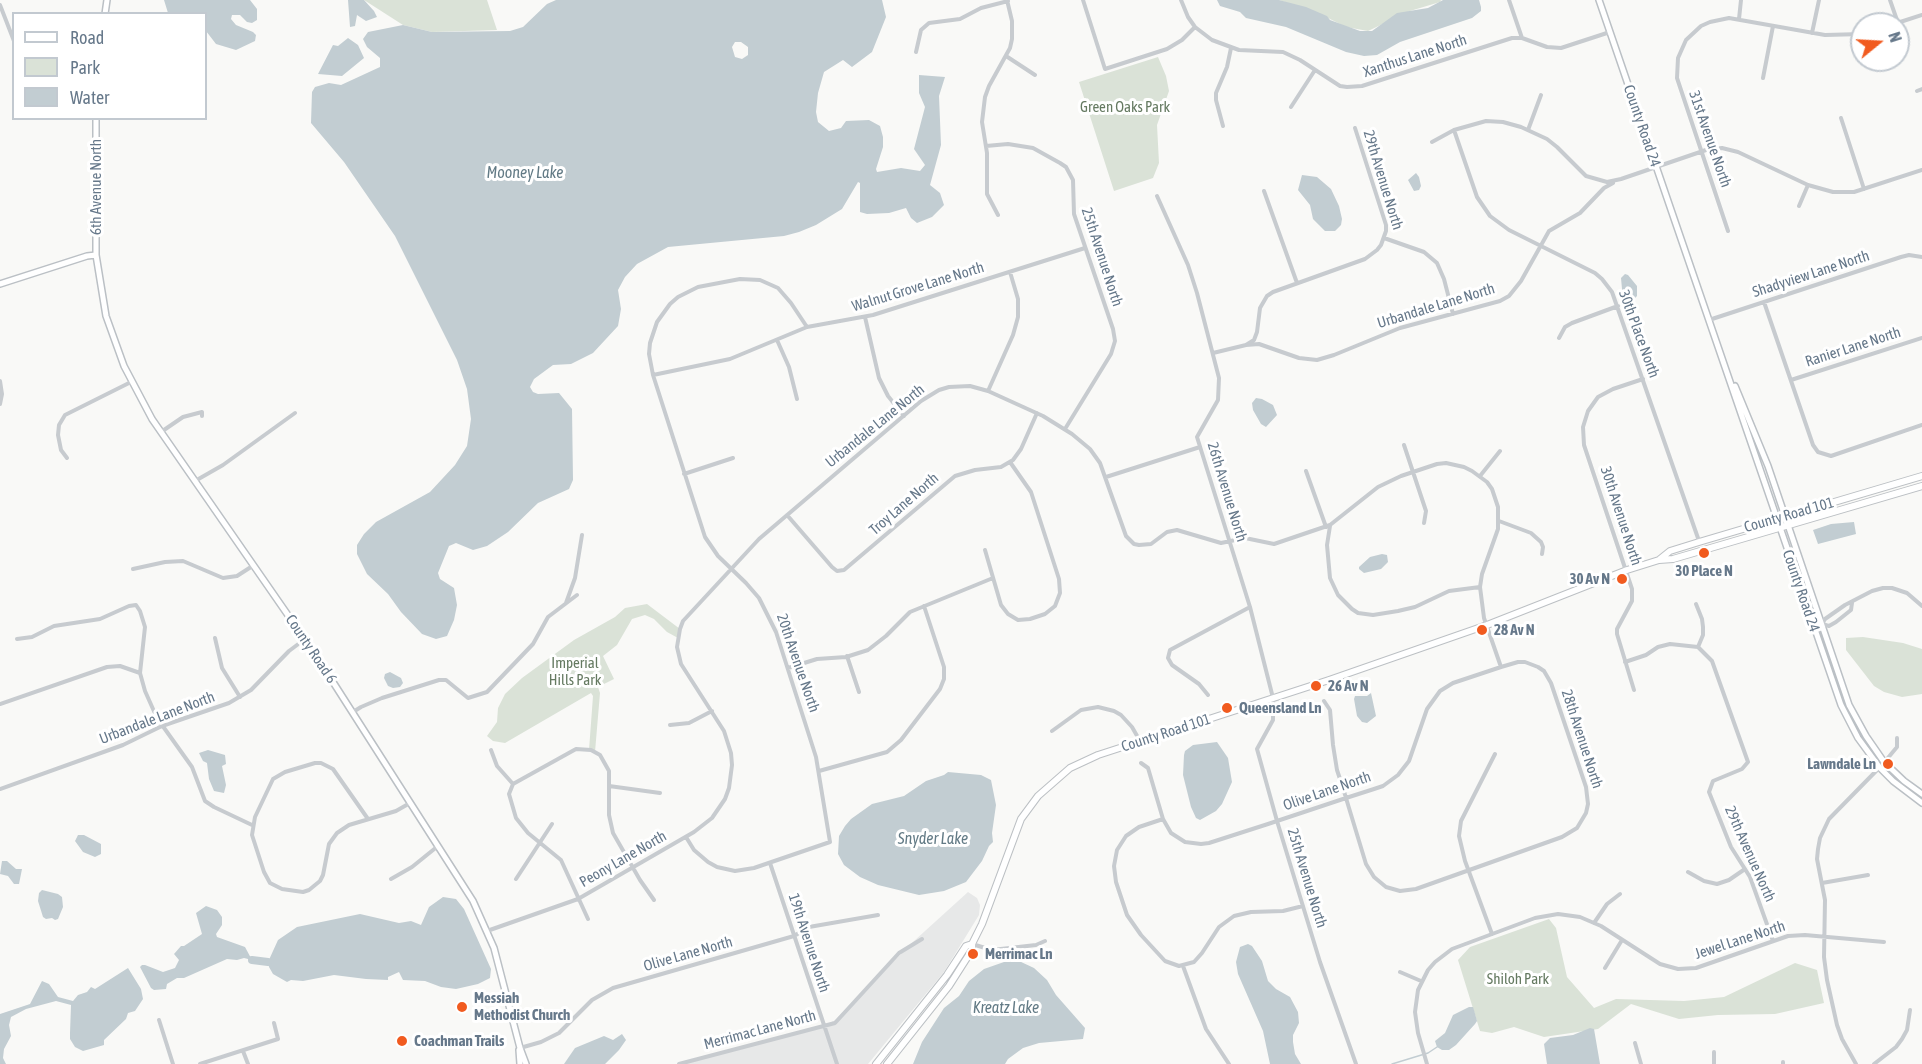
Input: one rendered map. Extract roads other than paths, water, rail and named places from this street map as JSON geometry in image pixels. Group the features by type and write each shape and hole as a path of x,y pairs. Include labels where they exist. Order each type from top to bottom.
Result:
{"main road":[{"name":"County Road 101","path":"1659,560 1670,551 1922,476"},
{"name":"County Road 101","path":"887,1064 950,986 972,950 972,944 1021,819 1038,796 1060,775 1083,761 1487,625 1627,570 1659,560 1673,559 1922,486"},
{"name":"County Road 101","path":"876,1064 947,975 966,946 972,944"}],"street":[{"path":"1083,0 1105,69 1167,49 1182,40 1195,27"},
{"path":"1181,0 1195,27 1212,40 1231,48 1229,61 1216,93 1217,107 1223,126"},
{"path":"1509,0 1522,38"},
{"name":"County Road 24","path":"1599,0 1813,627 1847,719 1858,738 1882,765 1922,794"},
{"path":"1741,0 1739,19 1812,33 1850,35"},
{"path":"1812,33 1819,0"},
{"path":"916,52 921,30 929,23 960,19 981,8 1008,1 1013,30 1010,48 989,86 982,122 986,146 987,194 998,215"},
{"path":"0,5 12,36"},
{"name":"31st Avenue North","path":"1728,231 1677,78 1679,55 1686,40 1701,26 1719,19 1739,19"},
{"path":"1763,78 1773,26"},
{"name":"Xanthus Lane North","path":"1231,48 1283,52 1340,86 1355,87 1505,40 1522,38 1547,47 1561,48 1610,32"},
{"path":"1006,56 1035,75"},
{"path":"1291,107 1315,70"},
{"path":"1917,91 1922,89"},
{"path":"1528,130 1541,95"},
{"path":"1841,118 1864,189"},
{"name":"6th Avenue North","path":"96,120 96,255"},
{"path":"1432,142 1454,130 1494,121 1511,123 1557,147 1586,176 1600,181 1621,179 1714,149 1730,150 1808,185 1833,192 1854,192 1922,170"},
{"name":"29th Avenue North","path":"1355,128 1384,218 1386,231 1384,238 1424,252 1437,263 1444,279 1453,314"},
{"name":"30th Place North","path":"1454,130 1472,186 1483,207 1499,223 1602,279 1612,292 1699,542"},
{"name":"25th Avenue North","path":"986,146 1008,144 1033,148 1066,167 1072,180 1073,207 1115,341 1111,354 1065,429"},
{"name":"Urbandale Lane North","path":"1246,345 1259,344 1299,358 1317,360 1385,333 1491,304 1509,296 1521,281 1549,231 1580,213 1604,188 1621,179"},
{"path":"1798,206 1808,185"},
{"path":"1264,191 1297,283"},
{"name":"26th Avenue North","path":"1157,196 1188,265 1213,353 1220,393 1216,407 1197,437 1250,607 1273,698"},
{"path":"1213,353 1246,345 1256,337 1260,308 1268,296 1280,289 1365,259 1377,250 1384,238"},
{"name":"Walnut Grove Lane North","path":"653,375 730,359 807,327 865,317 1086,248"},
{"path":"0,284 96,255"},
{"name":"County Road 6","path":"96,255 106,316 131,382 161,432 353,712 472,901 495,953 526,1064"},
{"name":"Shadyview Lane North","path":"1709,320 1901,257 1909,255 1922,257"},
{"path":"988,391 1013,335 1018,317 1018,298 1010,272"},
{"path":"653,375 649,354 657,322 670,304 698,287 740,279 769,283 785,295 807,327"},
{"path":"1764,302 1814,445 1822,455 1831,456 1922,425"},
{"path":"1559,338 1564,327 1618,306"},
{"path":"865,317 879,378 888,396 904,416"},
{"name":"County Road 24","path":"1709,320 1768,466 1849,705 1893,781 1922,803"},
{"name":"Ranier Lane North","path":"1791,380 1922,338"},
{"path":"777,340 789,367 797,399"},
{"name":"20th Avenue North","path":"653,375 705,537 718,556 751,587 766,608 776,632 816,757 830,842"},
{"name":"30th Avenue North","path":"1634,690 1617,634 1617,629 1633,595 1627,570 1584,445 1583,427 1588,411 1598,397 1613,389 1643,379"},
{"path":"0,381 2,394 0,404"},
{"path":"67,458 61,450 58,435 59,424 65,415 131,382"},
{"name":"Urbandale Lane North","path":"731,568 749,548 787,515 929,395 939,390 970,386 988,391 1037,413 1065,429 1095,455 1106,477"},
{"path":"161,432 183,417 202,412 202,416"},
{"path":"195,481 223,465 295,413"},
{"path":"985,550 1004,611 1012,618 1024,620 1038,617 1055,606 1060,593 1059,579 1031,492 1010,462 1021,449 1037,413"},
{"path":"1404,445 1426,511 1424,524"},
{"path":"1200,447 1106,477 1123,531 1129,541 1139,546 1151,543 1167,532 1177,530 1221,543 1245,538 1274,544 1328,526 1378,487 1413,472 1446,464 1464,467 1480,476 1496,498 1499,521 1480,587 1487,625 1501,667"},
{"path":"1480,476 1500,451"},
{"path":"684,474 733,458"},
{"name":"Troy Lane North","path":"787,515 828,564 834,570 841,571 956,476 975,470 995,469 1010,462"},
{"path":"1306,471 1328,526 1330,578 1338,595 1352,609 1358,613 1373,615 1398,611 1415,607 1449,591 1480,587"},
{"path":"1499,521 1531,532 1541,542 1542,554"},
{"path":"566,603 574,578 582,535"},
{"path":"133,569 165,562 183,561 223,578 237,576 254,565"},
{"path":"686,837 704,826 725,799 731,776 730,747 724,731 681,664 677,647 678,638 688,613 731,568"},
{"path":"788,668 818,659 847,656 868,650 910,612 993,578"},
{"path":"1813,627 1822,624 1838,609 1872,591 1892,588 1907,593 1922,606"},
{"path":"353,712 361,706 382,698 439,680 446,680 468,698 487,692 533,644 548,617 577,595"},
{"path":"1822,624 1828,626 1841,619 1851,610 1852,602"},
{"path":"1625,662 1646,655 1664,644 1685,644 1698,647 1703,636 1703,627 1696,604"},
{"path":"17,639 32,638 54,626 100,619 136,605 145,627 140,674 145,691 162,726 192,767 205,801 252,825"},
{"path":"819,771 887,752 902,740 940,689 945,673 924,606"},
{"path":"1208,695 1199,684 1172,665 1168,658 1170,650 1250,607"},
{"path":"215,638 222,668 240,698"},
{"name":"Urbandale Lane North","path":"0,789 123,746 162,726 240,698 260,682 289,651 305,639"},
{"name":"29th Avenue North","path":"1698,647 1715,667 1748,759 1745,768 1716,778 1710,784 1709,792 1731,847 1752,880 1773,941"},
{"path":"847,656 859,692"},
{"name":"Olive Lane North","path":"1162,819 1166,827 1178,839 1202,844 1383,786 1409,761 1427,708 1440,690 1452,683 1518,662 1532,664 1544,671 1551,683"},
{"path":"0,704 107,667 120,666 140,674"},
{"name":"28th Avenue North","path":"1469,870 1562,837 1577,828 1586,813 1588,804 1586,787 1551,683"},
{"name":"25th Avenue North","path":"1273,698 1273,720 1257,749 1276,821 1331,998 1346,1030 1356,1064"},
{"path":"1324,701 1330,710 1334,757 1369,871 1374,877 1386,887 1408,891 1469,870"},
{"path":"1052,731 1081,710 1098,707 1121,715 1132,727 1140,741"},
{"path":"670,725 689,723 712,711"},
{"path":"1857,1064 1845,1046 1837,1025 1825,968 1826,910 1817,859 1818,849 1824,828 1836,810 1882,765 1897,747 1897,738"},
{"path":"588,919 561,860 528,833 516,818 509,794 513,784 576,749 595,752 608,765 610,824 632,868 654,900"},
{"path":"491,750 497,766 513,784"},
{"path":"1492,934 1460,844 1460,829 1464,814 1495,754"},
{"path":"368,819 333,769 321,763 315,763 285,772 273,779 252,825 252,835 266,878 276,887 296,892 303,892 315,886 323,875 329,844 337,833 349,825 396,811 411,803"},
{"path":"1141,763 1148,768 1162,819 1139,827 1126,836 1117,850 1114,874 1127,915 1133,926 1165,961 1183,966 1194,962 1219,927 1234,916 1251,912 1283,911 1303,906"},
{"path":"609,786 660,793"},
{"path":"516,879 552,824"},
{"name":"Peony Lane North","path":"487,932 578,899 686,837 701,857 717,867 735,871 770,863 830,842"},
{"path":"391,879 412,867 438,845"},
{"name":"19th Avenue North","path":"770,863 837,1064"},
{"path":"1688,872 1704,881 1717,884 1729,880 1745,869"},
{"path":"1822,883 1868,875"},
{"path":"1594,923 1607,904 1620,894"},
{"name":"Jewel Lane North","path":"1427,1064 1414,1012 1421,981 1428,970 1443,955 1462,944 1535,918 1558,914 1580,917 1594,923 1660,964 1678,969 1696,968 1797,935 1884,942"},
{"name":"Olive Lane North","path":"520,1048 541,1042 559,1033 592,1000 613,988 794,936 809,927 878,915"},
{"name":"Merrimac Lane North","path":"679,1064 835,1023 899,953 922,939"},
{"path":"1605,968 1622,940"},
{"path":"972,944 992,950 1036,945 1044,941"},
{"path":"1183,966 1206,1029 1228,1064"},
{"path":"1400,972 1421,981"},
{"path":"1874,1064 1896,1047 1902,1039 1907,1030 1910,1010"},
{"path":"159,1020 173,1064"},
{"path":"200,1064 278,1039 274,1023"},
{"path":"1635,1043 1641,1064"},
{"name":"County Road 6","path":"520,1048 520,1064"},
{"path":"243,1050 248,1064"},
{"path":"1714,1052 1714,1064"}],"water":[{"path":"164,0 250,0 257,9 257,20 252,23 247,22 240,15 232,15 231,19 236,25 253,32 256,35 255,41 236,50 216,44 207,32 207,12 168,12"},
{"path":"348,0 364,0 377,17 366,21 357,15 355,26 350,27"},
{"name":"Mooney Lake","path":"556,0 882,0 886,17 872,52 852,67 843,60 824,72 818,93 816,112 818,122 829,131 841,128 846,121 869,120 880,126 883,137 877,172 901,168 920,171 925,165 914,149 925,107 919,93 919,75 945,77 939,96 941,145 930,185 940,193 944,205 932,217 917,223 911,218 906,208 889,213 867,214 860,212 860,183 858,182 842,209 816,225 799,232 784,236 668,247 637,264 625,277 618,290 621,309 618,326 593,353 571,364 553,365 534,379 530,387 538,394 559,393 572,409 573,480 569,489 538,503 508,532 487,546 473,550 456,543 449,546 438,573 440,579 454,588 457,605 447,636 436,639 422,634 388,594 367,574 357,554 357,545 376,522 430,492 455,465 467,446 471,419 467,389 457,360 395,236 344,162 311,123 312,92 315,87 329,83 341,85 380,67 380,58 367,47 363,39 368,32 403,25 432,32 510,31 523,27 547,4","holes":["735,42 741,42 748,47 748,55 742,59 735,57 732,47"]},
{"path":"1217,0 1279,0 1306,7 1327,16 1330,20 1360,31 1372,31 1397,13 1428,8 1443,0 1479,0 1481,11 1472,18 1400,42 1377,55 1364,56 1346,52 1286,27 1246,18 1240,12 1220,6"},
{"path":"348,38 358,45 364,58 342,76 318,74 333,45 338,46"},
{"path":"1416,173 1421,186 1419,190 1414,191 1408,180"},
{"path":"1302,175 1317,177 1331,189 1342,219 1341,225 1335,231 1325,231 1313,219 1310,205 1298,190"},
{"path":"1625,274 1637,286 1637,296 1632,301 1624,295 1622,289 1621,278"},
{"path":"1256,398 1273,405 1277,415 1266,427 1261,424 1253,410 1252,403"},
{"path":"1854,522 1856,534 1818,544 1813,530 1831,524"},
{"path":"1387,555 1388,562 1381,569 1364,573 1359,569 1370,557"},
{"path":"390,672 401,678 403,683 400,687 388,686 384,678 385,674"},
{"path":"1371,693 1376,716 1367,723 1362,722 1357,716 1354,699 1355,696 1367,696"},
{"path":"1217,742 1228,758 1232,782 1222,804 1216,811 1200,820 1196,818 1191,807 1183,775 1184,755 1185,751 1193,745"},
{"path":"208,750 225,755 226,764 222,766 226,785 224,793 214,791 209,779 207,763 203,761 199,753"},
{"name":"Snyder Lake","path":"948,772 981,775 991,780 996,805 993,842 966,882 944,891 919,895 878,885 860,877 844,865 838,854 839,836 851,819 872,804 904,796 926,781"},
{"path":"78,835 84,835 101,844 101,854 95,857 83,852 75,841"},
{"path":"2,861 7,861 16,869 22,869 19,884 14,884 8,876 0,874"},
{"path":"42,890 62,897 63,907 58,919 43,917 38,901"},
{"path":"443,897 456,899 464,909 491,969 490,978 478,984 456,989 441,987 425,981 403,980 399,972 388,977 388,980 334,975 287,982 273,974 269,967 268,962 278,940 297,927 360,914 399,923 411,921 421,925 429,907"},
{"path":"206,906 217,910 222,917 222,925 216,934 217,937 245,947 252,960 227,959 184,978 177,978 167,984 166,989 154,990 140,967 145,965 163,972 175,968 179,960 174,954 181,946 202,934 196,913"},
{"path":"1248,944 1252,946 1262,961 1268,981 1290,997 1298,1012 1299,1023 1293,1035 1293,1042 1295,1054 1301,1064 1270,1064 1263,1031 1238,974 1236,962 1240,947"},
{"name":"Kreatz Lake","path":"1019,961 1034,968 1047,980 1056,995 1085,1028 1083,1039 1039,1043 1023,1048 1005,1064 913,1064 922,1042 944,1008 959,996 969,981 984,969 1004,962"},
{"path":"128,968 141,989 143,999 135,1011 128,1013 126,1019 104,1040 104,1045 83,1051 75,1047 70,1039 71,1005 56,1001 26,1009 11,1017 9,1025 11,1036 4,1049 3,1058 6,1064 0,1064 0,1014 30,1004 42,981 49,984 58,997 73,1001 91,987 95,989"},
{"path":"1473,1007 1477,1021 1475,1024 1449,1050 1437,1047 1435,1041 1445,1033 1453,1015"},
{"path":"1590,1028 1594,1029 1600,1064 1547,1064 1544,1044 1550,1038 1573,1035"},
{"path":"622,1034 626,1040 605,1064 564,1064 575,1048 604,1036 613,1040"}],"waterway":[{"path":"252,960 268,962"},
{"path":"1392,1064 1428,1053 1437,1047"}],"place":[{"name":"30 Place N","path":"1704,553"},
{"name":"30 Av N","path":"1622,579"},
{"name":"28 Av N","path":"1482,630"},
{"name":"26 Av N","path":"1316,686"},
{"name":"Queensland Ln","path":"1227,708"},
{"name":"Lawndale Ln","path":"1888,764"},
{"name":"Merrimac Ln","path":"973,954"},
{"name":"Messiah Methodist Church","path":"462,1007"},
{"name":"Coachman Trails","path":"402,1041"}],"park label":[{"name":"Green Oaks Park","path":"1125,107"},
{"name":"Imperial Hills Park","path":"575,672"},
{"name":"Shiloh Park","path":"1518,979"}]}
